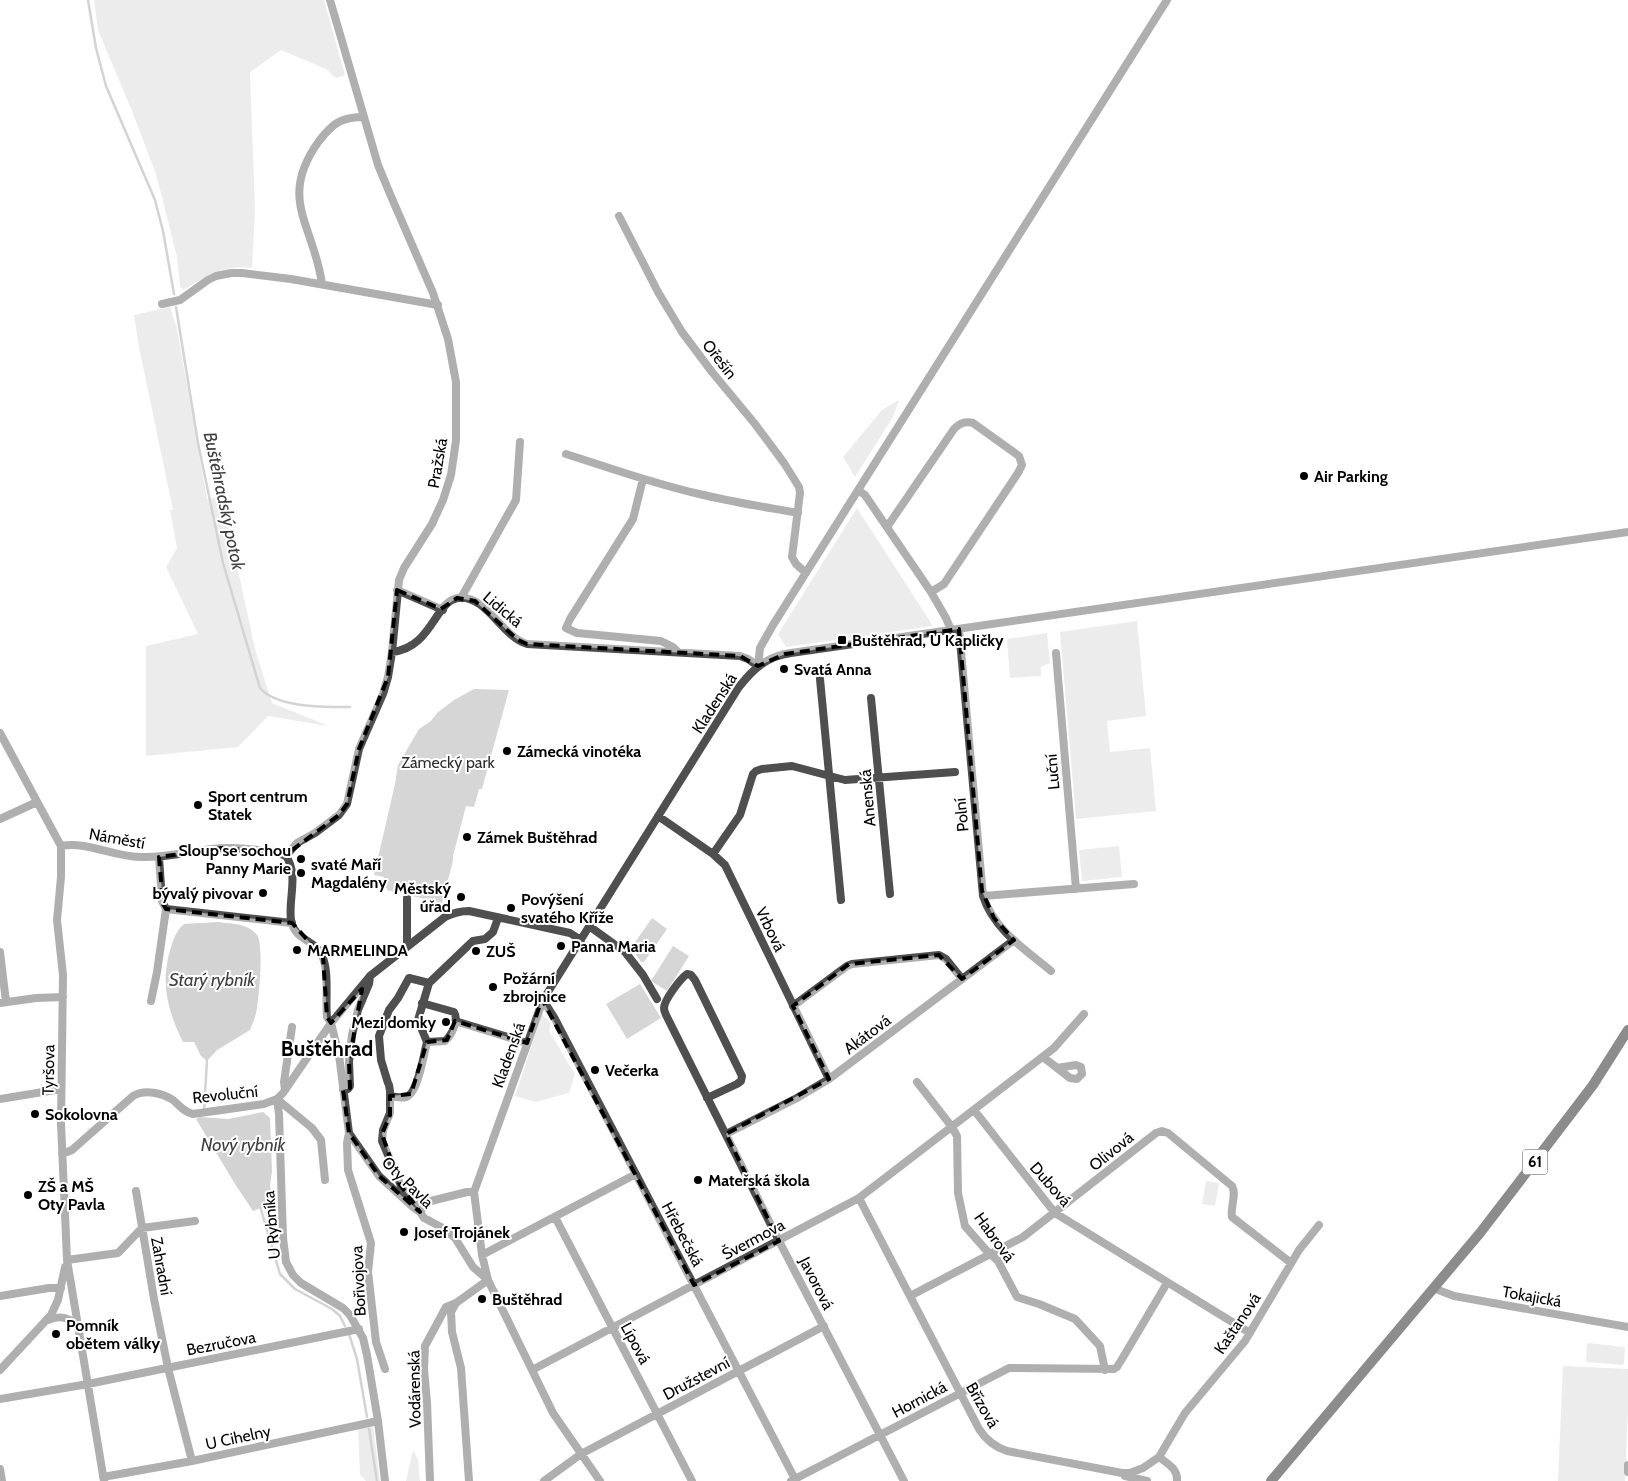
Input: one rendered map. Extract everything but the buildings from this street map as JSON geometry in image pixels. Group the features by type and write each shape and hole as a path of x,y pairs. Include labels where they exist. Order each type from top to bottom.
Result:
{"main road":[{"name":"61","path":"1271,1481 1514,1190 1593,1085 1628,1030"}],"street":[{"name":"Pražská","path":"286,856 297,843 339,816 344,808 359,749 386,687 392,652 397,590 402,571 436,517 447,489 453,464 457,417 456,382 448,339 438,305 383,178 330,0"},
{"path":"758,666 761,645 1167,0"},
{"path":"322,284 319,266 300,207 298,191 301,179 314,149 333,126 347,118 364,117"},
{"name":"Ořešín","path":"619,216 658,292 682,332 755,424 796,481 800,490 792,556 796,564 806,573"},
{"path":"162,304 180,300 208,280 231,273 260,274 438,305"},
{"path":"887,527 957,426 964,422 973,423 1019,456 1022,465 1021,469 944,584 931,592"},
{"path":"461,598 514,503 520,442"},
{"path":"566,454 643,479 724,500 798,512"},
{"name":"Lidická","path":"643,479 633,519 566,628 577,633 662,641 678,652"},
{"path":"858,490 865,495 955,629"},
{"path":"758,666 770,659 785,654 1628,532"},
{"path":"397,590 443,610"},
{"name":"Lidická","path":"392,652 404,650 419,642 450,602 461,598 478,604 518,640 527,644 740,656 748,658 758,666"},
{"name":"Polní","path":"955,629 983,896 994,918 1014,940 1052,972"},
{"name":"Luční","path":"1056,653 1076,888"},
{"name":"Kladenská","path":"600,1481 553,1413 488,1280 482,1255 474,1192 543,1000 739,687 758,666"},
{"path":"820,679 841,900"},
{"name":"Anenská","path":"871,698 890,894"},
{"name":"Tyršova","path":"0,733 61,846 61,877 57,920 62,958 62,1154 67,1260 104,1479"},
{"path":"713,854 740,816 756,771 796,766 829,777 845,780 956,772"},
{"path":"0,819 37,802"},
{"name":"Vrbová","path":"658,816 713,854 725,865 829,1079"},
{"name":"Náměstí","path":"61,846 73,844 126,856 159,857 222,848 278,852 286,856"},
{"path":"166,909 292,923 292,876 286,856"},
{"path":"151,1001 166,909 162,901 159,857"},
{"path":"983,896 1134,884"},
{"path":"407,898 407,946"},
{"name":"Revoluční","path":"62,1154 72,1150 134,1096 141,1093 163,1095 184,1111 193,1114 258,1106 277,1099 331,1023 370,976 445,917 457,912 469,911 570,933 581,940"},
{"path":"390,1096 405,1097 411,1094 420,1073 427,1042 418,1022 429,983 474,941 485,940 493,932 498,918"},
{"name":"Oty Pavla","path":"292,923 297,933 318,948 323,958 327,1017 331,1023 339,1055 348,1132 379,1176 420,1212 424,1218 443,1228 455,1238 474,1267 488,1280"},
{"path":"589,926 625,952 657,999"},
{"name":"Akátová","path":"726,1134 798,1098 829,1079 1014,940"},
{"path":"0,952 3,1002 62,997"},
{"path":"793,1006 852,964 940,955 946,959 962,979"},
{"name":"Javorová","path":"707,1098 738,1084 742,1076 695,980 691,975 687,974 682,978 665,1003 664,1011 707,1098 779,1240 904,1481"},
{"path":"343,1090 348,1089 350,1086 349,1062 352,1035 358,1010 369,984 370,976"},
{"path":"420,1212 418,1206 402,1188 383,1145 382,1134 390,1115 390,1096 382,1066 379,1044 380,1033 388,1012 409,978 429,983"},
{"name":"Hřebečská","path":"543,1000 555,1019 794,1480"},
{"path":"422,1003 454,1012 456,1016 452,1031 446,1040 427,1042"},
{"path":"974,1110 1056,1046 1084,1014"},
{"path":"456,1021 527,1043"},
{"path":"285,1090 284,1082 292,1027"},
{"path":"1043,1057 1058,1068"},
{"path":"917,1082 952,1127"},
{"path":"0,1099 61,1089"},
{"path":"277,1099 312,1128 321,1140 325,1180"},
{"name":"U Rybníka","path":"277,1099 283,1238 286,1262 296,1279 343,1308 358,1329 365,1344"},
{"name":"Švermova","path":"532,1370 860,1198 974,1110"},
{"name":"Dubová","path":"974,1110 1054,1213 1250,1333"},
{"name":"Habrová","path":"952,1127 958,1139 958,1193 963,1220 968,1230 998,1261 1017,1297 1076,1319 1100,1346 1105,1370"},
{"name":"Olivová","path":"910,1296 1023,1237 1156,1133 1165,1131 1232,1186 1234,1191 1232,1217 1291,1264"},
{"name":"Bořivojova","path":"348,1132 348,1170 372,1245 368,1272 376,1342 384,1368"},
{"path":"482,1255 636,1174"},
{"name":"Zahradní","path":"136,1191 152,1288 168,1368 192,1461"},
{"path":"420,1212 426,1203 431,1201 474,1192"},
{"name":"Břízová","path":"860,1198 960,1393 983,1435 994,1445 1000,1449 1114,1473 1130,1473 1152,1464 1159,1457 1174,1434"},
{"name":"Lípová","path":"555,1217 692,1481"},
{"path":"0,1370 46,1320 56,1306 67,1260 118,1253 142,1228 195,1221"},
{"name":"Kaštanová","path":"1174,1434 1189,1408 1241,1347 1302,1245 1319,1225"},
{"name":"Vodárenská","path":"430,1481 427,1400 424,1374 425,1346 444,1309 456,1303 488,1280"},
{"path":"1105,1370 1117,1367 1167,1283"},
{"path":"0,1296 49,1288 61,1288"},
{"name":"Tokajická","path":"1433,1288 1454,1296 1628,1327"},
{"path":"456,1303 452,1312 452,1332 461,1368 469,1481"},
{"path":"46,1320 54,1317 63,1317 78,1326"},
{"name":"Družstevní","path":"544,1481 581,1454 824,1326"},
{"name":"Bezručova","path":"0,1399 88,1384 358,1329"},
{"path":"376,1342 365,1344 378,1421 385,1481"},
{"name":"Hornická","path":"794,1480 1013,1367 1105,1370"},
{"name":"U Cihelny","path":"104,1479 378,1421"},
{"path":"1159,1457 1175,1470 1177,1481"},
{"path":"1628,1464 1628,1472"},
{"path":"0,1469 2,1481"},
{"path":"1114,1473 1147,1481"}],"highlighted area":[{"path":"397,590 441,609 457,598 475,601 518,640 527,644 740,656 758,666 785,654 959,629 982,891 994,918 1014,940 962,979 939,955 849,964 793,1006 829,1079 726,1134 779,1241 694,1285 542,999 527,1043 455,1021 447,1040 427,1042 411,1094 390,1096 390,1115 382,1134 399,1183 420,1212 379,1176 349,1133 343,1090 350,1088 349,1062 362,989 331,1023 327,1017 323,957 292,923 166,909 163,904 159,857 222,848 287,854 339,815 347,804 359,749 388,677"}],"green space":[{"path":"94,0 324,0 345,75 336,78 326,69 281,50 250,72 255,211 252,268 223,270 183,290 180,286 177,257 156,174 98,30"},
{"path":"170,307 177,329 207,499 222,496 255,649 272,703 329,726 268,716 238,747 146,756 146,646 198,634 166,567 177,548 170,510 173,510 134,315"},
{"path":"899,400 893,417 855,477 843,457 882,410"},
{"path":"857,508 933,626 786,647 778,634"},
{"path":"1137,621 1146,716 1107,721 1110,752 1150,748 1156,811 1076,819 1060,632"},
{"path":"1047,633 1050,663 1041,667 1041,676 1010,678 1007,639"},
{"name":"Zámecký park","path":"474,689 509,690 482,789 479,789 474,807 466,806 442,903 387,890 387,888 381,886 384,877 374,875 398,765 419,729 454,700"},
{"path":"1119,846 1122,877 1082,881 1079,850"},
{"path":"652,918 667,929 644,962 641,962 631,948"},
{"path":"673,946 689,956 667,991 651,981"},
{"path":"640,984 661,1018 627,1039 606,1004"},
{"path":"542,1014 551,1023 549,1031 575,1074 569,1093 535,1102 515,1096"},
{"path":"1206,1181 1219,1183 1215,1206 1202,1204"},
{"path":"1587,1344 1624,1347 1624,1364 1587,1362"},
{"path":"1563,1366 1628,1369 1625,1481 1558,1481"},
{"path":"373,1426 380,1481 366,1481 360,1474 358,1429"},
{"path":"413,1450 418,1460 420,1481 406,1481"}],"water":[{"name":"Starý rybník","path":"218,922 244,926 257,935 261,959 260,982 257,1011 250,1030 217,1050 207,1061 201,1056 194,1042 183,1042 177,1030 169,1007 166,972 172,944 184,924"},
{"name":"Nový rybník","path":"263,1112 270,1118 272,1171 270,1186 274,1203 253,1211 196,1119 200,1117 228,1119"}],"waterway":[{"name":"Buštěhradský potok","path":"88,0 96,48 106,86 155,200 163,231 174,294"},
{"name":"Buštěhradský potok","path":"176,307 198,443 223,563 260,688 268,695 289,703 350,707"},
{"name":"Buštěhradský potok","path":"204,1112 207,1060"},
{"name":"Buštěhradský potok","path":"260,1206 280,1274 295,1289 332,1309 340,1316 345,1326"},
{"name":"Buštěhradský potok","path":"349,1334 357,1359 367,1417"},
{"name":"Buštěhradský potok","path":"369,1429 377,1481"}],"place":[{"name":"Air Parking","path":"1304,476"},
{"name":"Buštěhrad, U Kapličky","path":"842,640"},
{"name":"Svatá Anna","path":"784,669"},
{"name":"Zámecká vinotéka","path":"507,751"},
{"name":"Sport centrum Statek","path":"198,805"},
{"name":"Zámek Buštěhrad","path":"467,837"},
{"name":"Sloup se sochou Panny Marie","path":"301,859"},
{"name":"svaté Maří Magdalény","path":"301,873"},
{"name":"bývalý pivovar","path":"263,893"},
{"name":"Městský úřad","path":"461,897"},
{"name":"Povýšení svatého Kříže","path":"511,908"},
{"name":"Panna Maria","path":"561,946"},
{"name":"MARMELINDA","path":"297,950"},
{"name":"ZUŠ","path":"476,951"},
{"name":"Požární zbrojnice","path":"493,987"},
{"name":"Mezi domky","path":"446,1022"},
{"name":"Večerka","path":"595,1070"},
{"name":"Sokolovna","path":"35,1114"},
{"name":"Mateřská škola","path":"698,1180"},
{"name":"ZŠ a MŠ Oty Pavla","path":"28,1195"},
{"name":"Josef Trojánek","path":"404,1232"},
{"name":"Buštěhrad","path":"482,1299"},
{"name":"Pomník obětem války","path":"56,1334"}],"district":[{"name":"Buštěhrad","path":"327,1049"}]}
